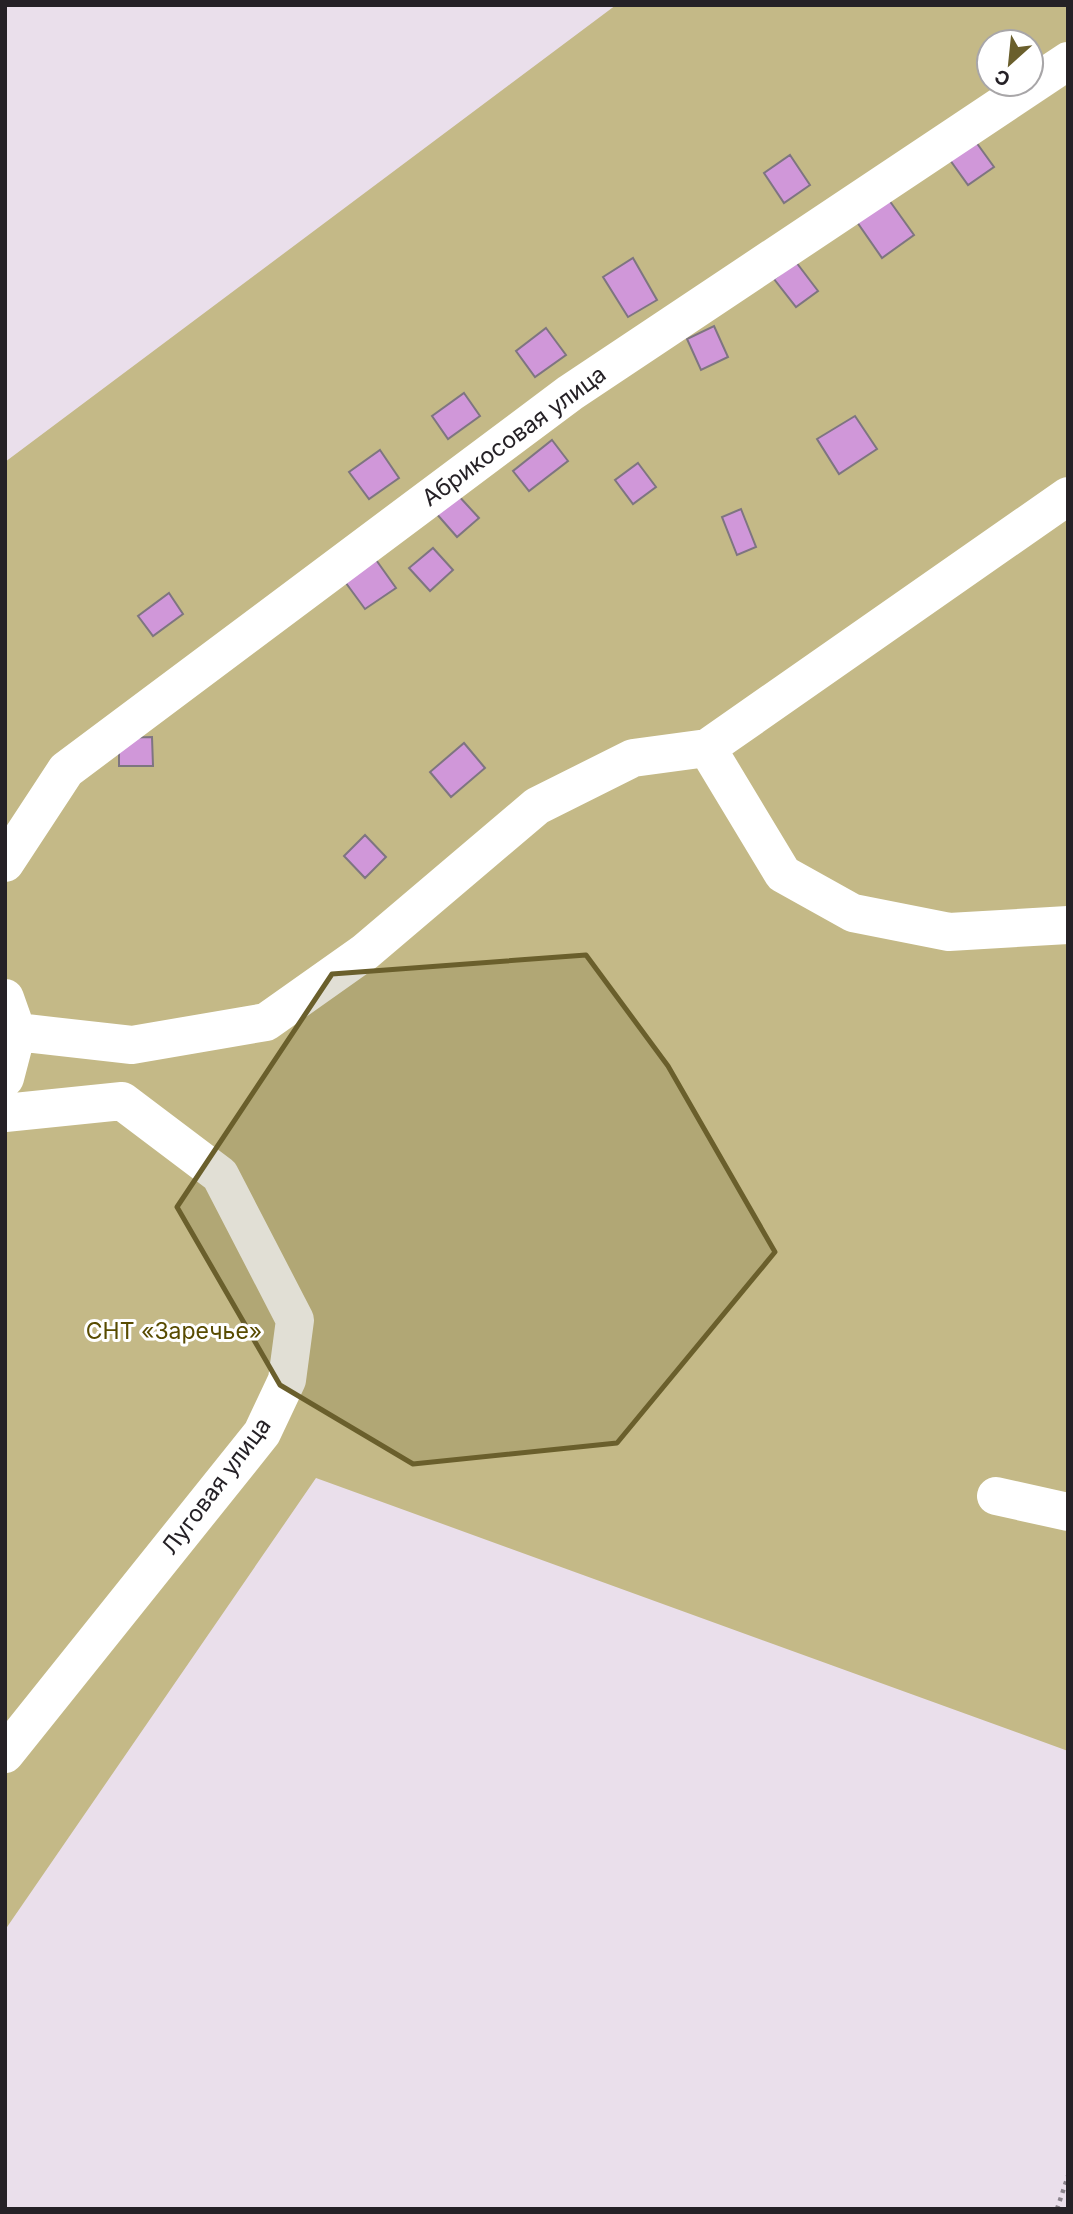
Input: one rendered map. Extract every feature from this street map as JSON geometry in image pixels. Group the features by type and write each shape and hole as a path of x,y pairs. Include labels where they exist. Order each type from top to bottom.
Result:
{"street":[{"name":"Абрикосовая улица","path":"5,863 66,770 570,393 1068,61"},
{"path":"5,1077 11,1015 132,1045 266,1022 365,952 537,806 633,758 707,748 1068,496"},
{"path":"707,748 783,874 853,913 949,932 1068,925"},
{"name":"Луговая улица","path":"5,1113 122,1101 220,1175 295,1320 287,1380 262,1433 5,1754"},
{"path":"996,1496 1068,1512"}],"path":[{"path":"1057,2209 1068,2176"}],"highlighted area":[{"path":"586,955 668,1066 775,1252 617,1443 413,1464 280,1385 177,1207 332,974"}],"green space":[{"name":"СНТ «Заречье»","path":"616,5 1068,5 1068,1751 316,1478 5,1930 5,462"}],"building":[{"path":"976,142 994,167 968,185 950,160"},
{"path":"790,155 810,185 784,203 764,173"},
{"path":"889,200 914,235 882,258 857,222"},
{"path":"633,258 657,300 628,317 603,277"},
{"path":"796,262 818,291 796,307 774,279"},
{"path":"714,326 728,357 701,370 687,339"},
{"path":"546,328 566,355 535,377 516,351"},
{"path":"464,393 480,416 448,439 432,416"},
{"path":"855,416 877,449 839,474 817,439"},
{"path":"552,440 568,461 529,491 513,471"},
{"path":"380,450 399,478 369,499 349,472"},
{"path":"638,463 656,487 633,504 615,480"},
{"path":"456,493 479,518 457,537 435,512"},
{"path":"741,509 756,547 737,555 722,517"},
{"path":"433,548 453,570 430,591 409,568"},
{"path":"374,557 396,588 365,609 343,579"},
{"path":"169,593 183,614 153,636 138,616"},
{"path":"152,737 153,766 119,766 119,738"},
{"path":"464,743 485,768 451,797 430,772"},
{"path":"365,835 386,857 365,878 344,856"}]}
